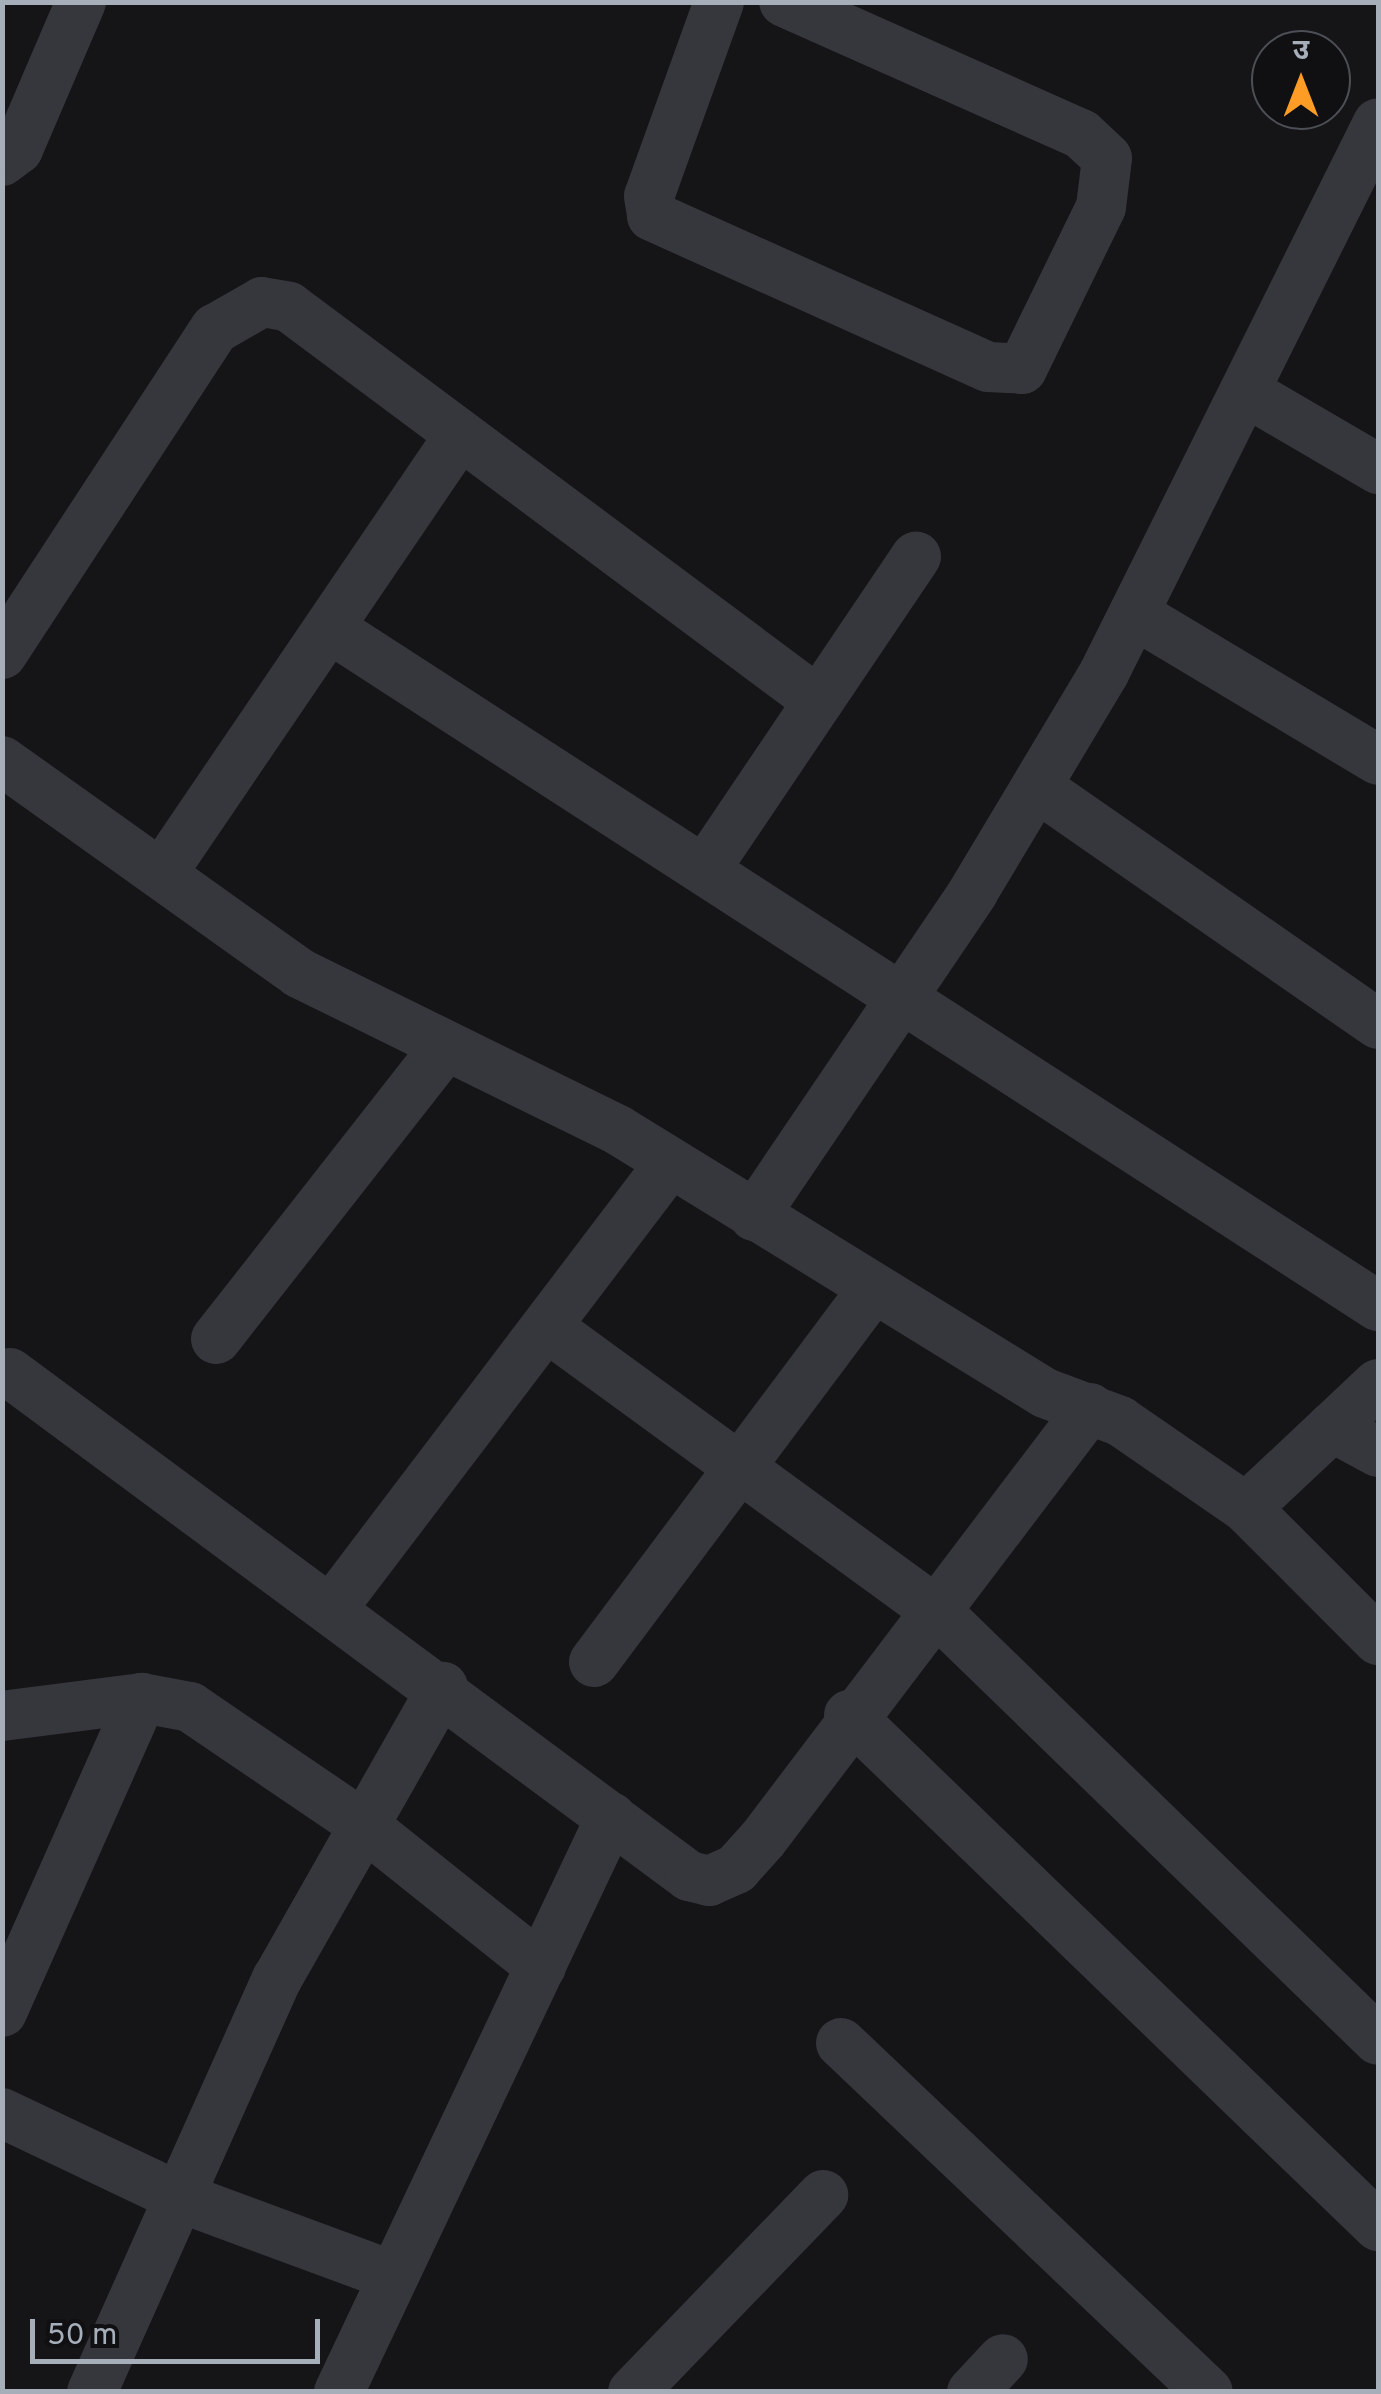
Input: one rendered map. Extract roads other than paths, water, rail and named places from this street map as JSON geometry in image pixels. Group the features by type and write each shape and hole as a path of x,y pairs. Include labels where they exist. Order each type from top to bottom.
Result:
{"street":[{"path":"2,161 18,149 81,2"},
{"path":"719,2 650,196 652,216 988,366 1022,369 1102,207 1107,158 1081,134 784,2"},
{"path":"754,1216 1037,787 1136,615 1248,393 1363,191 1378,123"},
{"path":"2,654 236,309 289,307 818,701"},
{"path":"1248,393 1378,469"},
{"path":"162,873 331,630 458,436"},
{"path":"708,865 916,557"},
{"path":"1136,615 1378,760"},
{"path":"331,630 708,865 900,998 1378,1306"},
{"path":"2,761 298,973 670,1163 1045,1393 1090,1408 1246,1508 1378,1640"},
{"path":"1037,787 1378,1024"},
{"path":"216,1339 446,1046"},
{"path":"333,1607 670,1163"},
{"path":"594,1662 744,1470 874,1288"},
{"path":"547,1327 933,1608 1378,2040"},
{"path":"10,1373 443,1687 689,1876 723,1878 763,1838 849,1715 1090,1408"},
{"path":"1246,1508 1378,1384"},
{"path":"1332,1426 1378,1452"},
{"path":"92,2392 277,1979 443,1687"},
{"path":"2,1716 142,1698 190,1708 362,1824 540,1967"},
{"path":"2,2012 142,1698"},
{"path":"849,1715 1378,2226"},
{"path":"338,2392 390,2275 611,1817"},
{"path":"841,2043 1208,2392"},
{"path":"2,2113 179,2196 390,2275"},
{"path":"634,2392 823,2195"}]}
